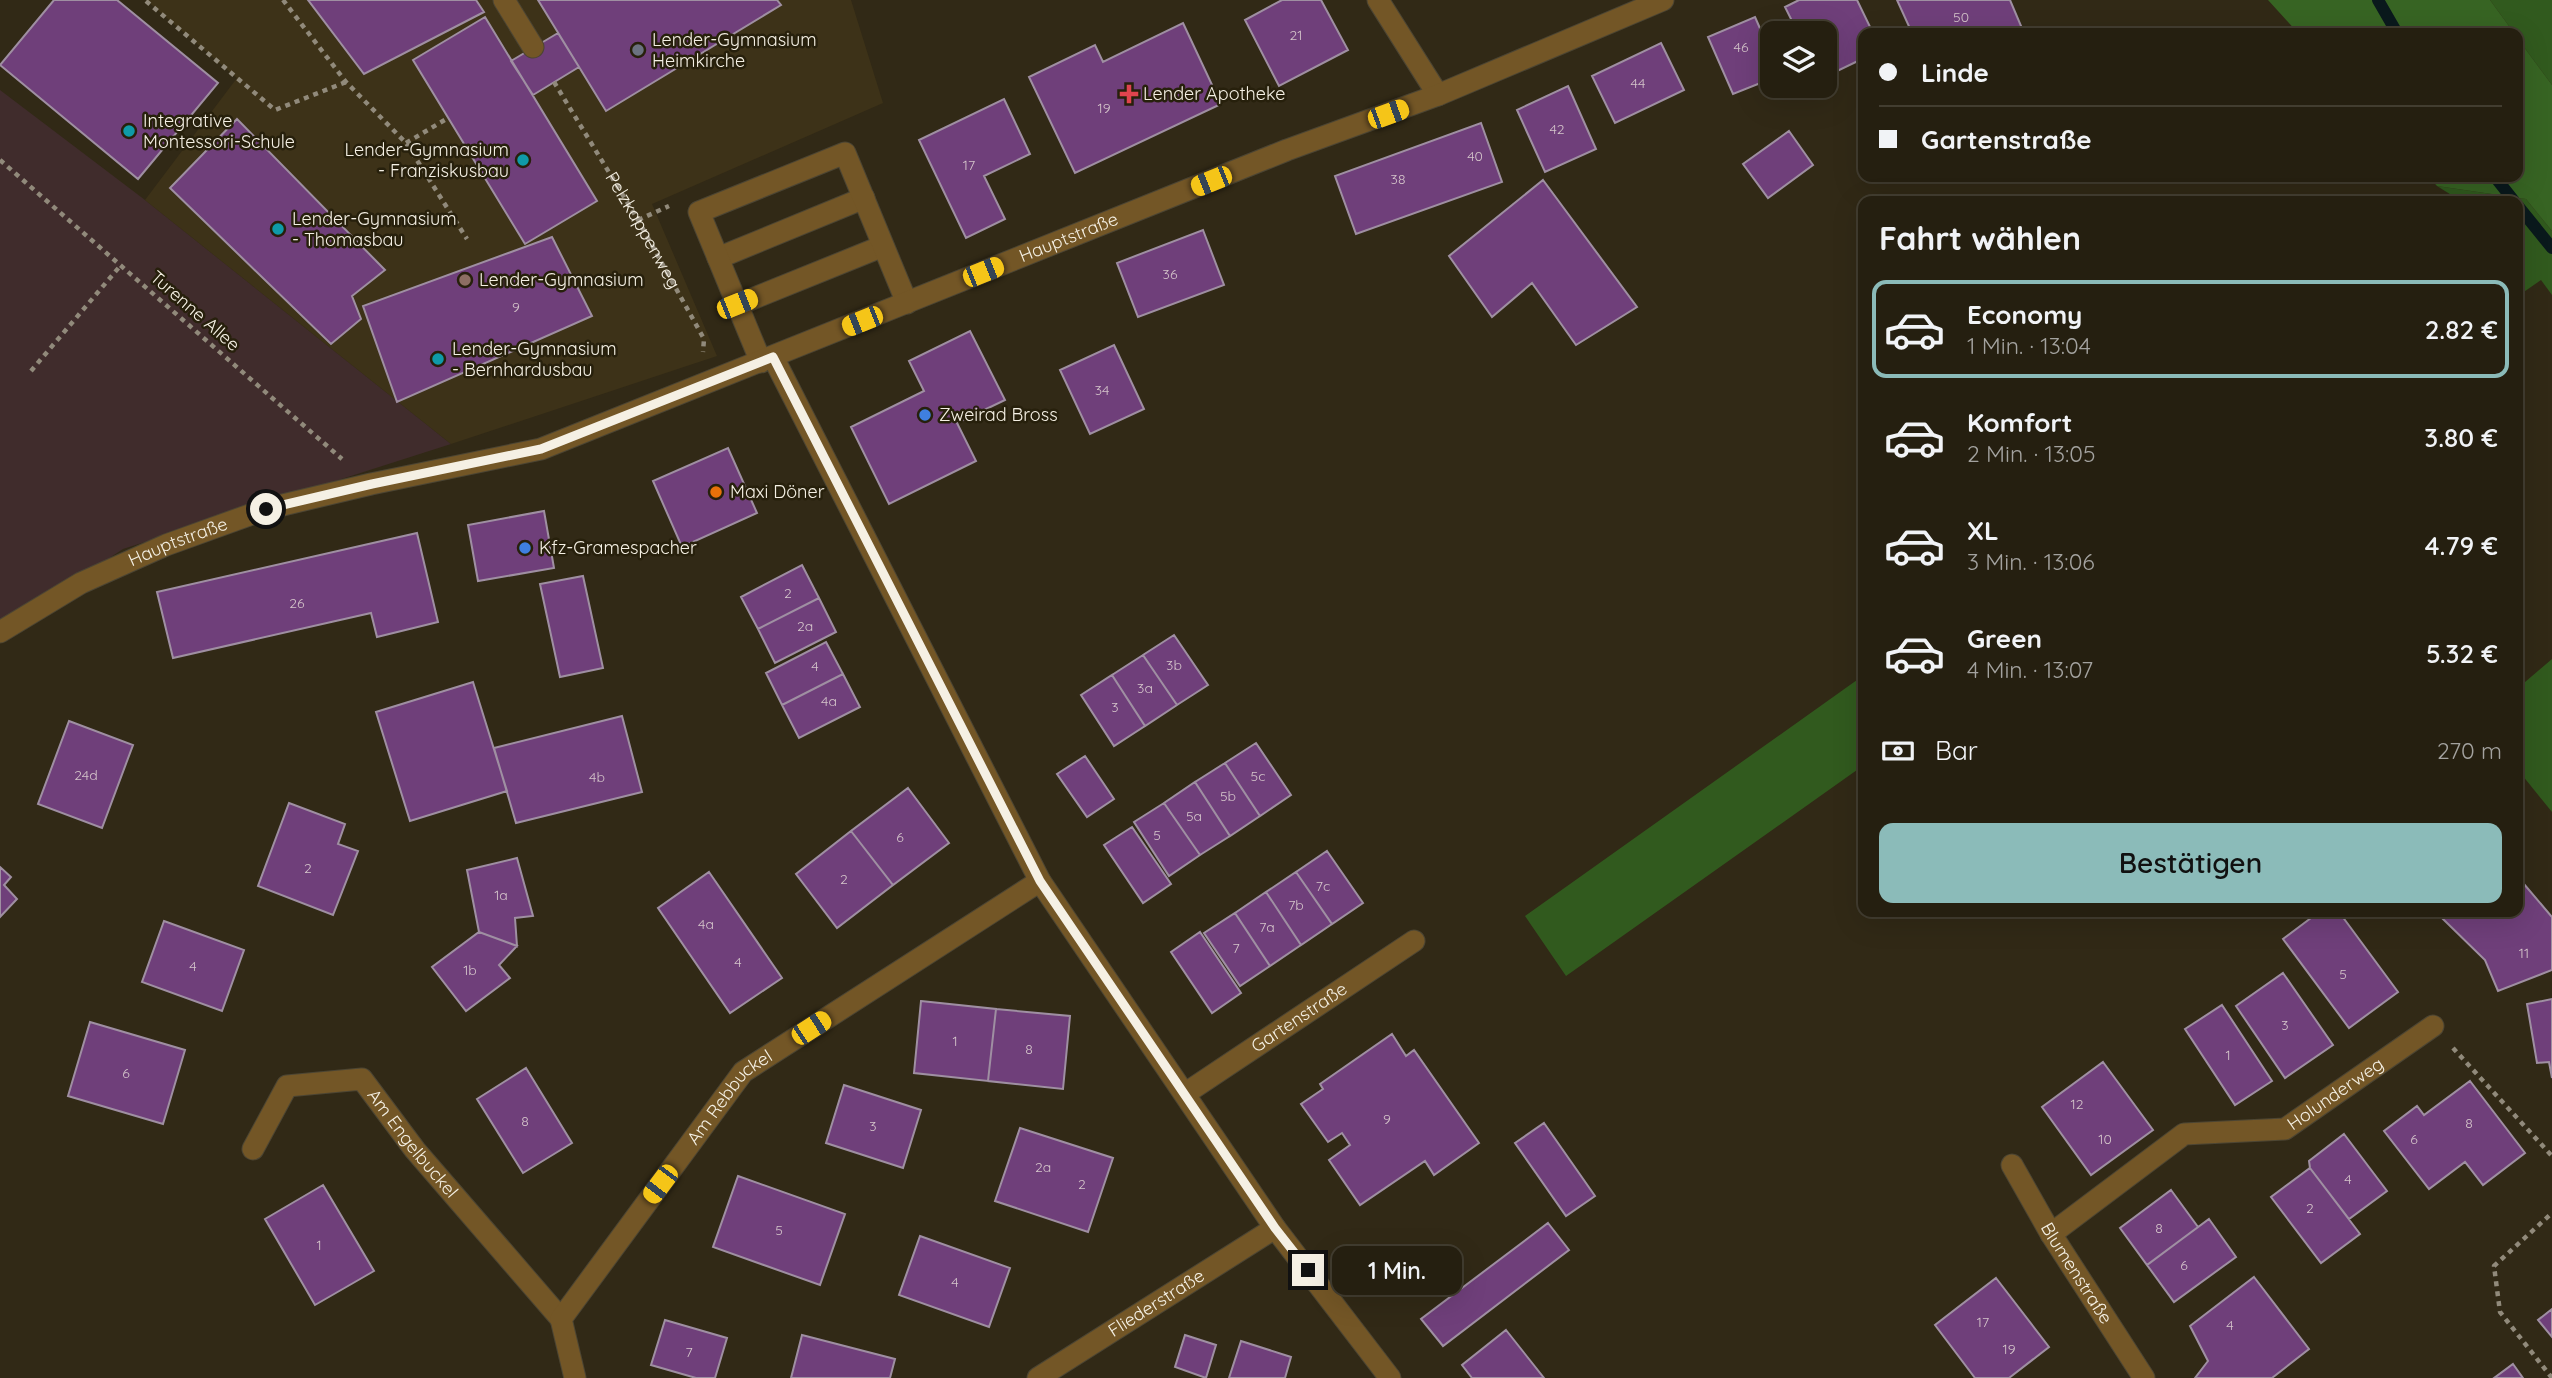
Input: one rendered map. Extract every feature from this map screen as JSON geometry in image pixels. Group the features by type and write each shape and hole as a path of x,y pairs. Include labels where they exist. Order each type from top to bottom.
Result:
{"street":[{"path":"505,0 533,47"},
{"path":"1378,0 1438,95"},
{"name":"Hauptstraße","path":"0,632 81,583 166,545 266,509 541,449 1287,150 1438,95 1663,0"},
{"path":"907,303 845,153 699,212 737,304 1040,881 1275,1228 1390,1378"},
{"path":"718,258 864,198"},
{"path":"737,304 883,246"},
{"name":"Am Rebbuckel","path":"561,1319 743,1072 1040,881"},
{"name":"Gartenstraße","path":"1186,1093 1413,941"},
{"name":"Holunderweg","path":"2052,1234 2184,1135 2285,1129 2433,1026"},
{"name":"Am Engelbuckel","path":"253,1149 287,1086 362,1079 415,1150 561,1319"},
{"name":"Blumenstraße","path":"2012,1165 2052,1234 2144,1378"},
{"name":"Fliederstraße","path":"1038,1378 1275,1228"},
{"path":"561,1319 575,1378"}],"path":[{"path":"146,0 275,110 346,82"},
{"path":"283,0 346,82 406,143 467,239"},
{"name":"Pelzkappenweg","path":"554,82 638,219 704,339 702,386"},
{"path":"406,143 448,118"},
{"name":"Turenne Allee","path":"0,160 372,484"},
{"path":"31,371 121,265"},
{"path":"2433,1026 2552,1156"},
{"path":"2552,1213 2494,1266 2500,1312 2552,1378"}],"shaded area":[{"name":"Lender-Gymnasium","path":"146,0 851,0 883,103 652,204 717,356 451,444 145,200 237,78"},
{"path":"0,90 145,200 451,444 123,549 0,630"}],"green space":[{"path":"2268,0 2490,0 2510,28 2293,28"},
{"path":"2490,0 2552,0 2552,85 2523,46 2523,28 2510,28"},
{"path":"2523,46 2552,85 2552,231 2523,196 2437,186 2433,182 2523,182"},
{"path":"2437,186 2505,196 2453,196"},
{"path":"2523,199 2552,231 2552,295 2541,280 2523,293"},
{"path":"2552,659 2552,812 2523,776 2523,684"},
{"path":"1858,679 1858,769 1566,976 1525,916"}],"building":[{"name":"Integrative Montessori-Schule","path":"54,0 117,0 218,83 138,179 0,65"},
{"path":"308,0 476,0 484,12 364,74"},
{"name":"Lender-Gymnasium Heimkirche","path":"538,0 777,0 781,5 606,111"},
{"path":"1282,0 1321,0 1348,50 1279,86 1245,20"},
{"path":"1799,0 1857,0 1871,28 1858,28 1858,61 1837,71 1837,21 1792,21 1785,7"},
{"path":"1897,0 2010,0 2022,28 1910,28"},
{"name":"Lender-Gymnasium - Franziskusbau","path":"485,17 597,201 525,244 413,60"},
{"path":"1755,17 1760,28 1760,83 1733,94 1708,37"},
{"path":"1183,23 1221,104 1075,173 1029,77 1095,45 1103,62"},
{"path":"558,33 579,67 533,95 511,61"},
{"path":"1661,43 1684,90 1615,123 1592,76"},
{"path":"1568,86 1596,149 1545,172 1517,110"},
{"path":"1004,99 1030,154 984,176 1005,219 966,238 919,140"},
{"name":"Lender-Gymnasium - Thomasbau","path":"237,119 385,270 352,296 361,319 331,344 170,188"},
{"path":"1481,123 1502,182 1356,234 1335,176"},
{"path":"1789,131 1813,165 1768,198 1743,164"},
{"path":"1543,180 1637,307 1576,345 1532,283 1492,317 1449,256"},
{"path":"1203,230 1224,285 1138,317 1117,263"},
{"name":"Lender-Gymnasium - Bernhardusbau","path":"552,237 592,316 397,402 363,306"},
{"path":"970,331 1005,400 957,423 976,461 889,504 851,427 924,391 909,361"},
{"path":"1114,345 1144,409 1090,434 1060,370"},
{"path":"728,448 757,513 682,547 653,481"},
{"path":"544,511 554,568 478,581 468,525"},
{"path":"417,533 438,622 377,637 371,613 173,658 157,592"},
{"path":"802,565 819,598 758,629 741,597"},
{"path":"583,576 603,668 560,677 540,584"},
{"path":"819,598 836,632 775,663 758,629"},
{"path":"1174,635 1208,685 1177,705 1143,655"},
{"path":"826,642 843,674 782,705 766,673"},
{"path":"1143,655 1177,705 1145,726 1112,675"},
{"path":"843,674 860,707 799,738 782,705"},
{"path":"1112,675 1145,726 1114,746 1081,695"},
{"path":"473,682 507,791 410,821 376,712"},
{"path":"622,716 642,792 516,823 494,748"},
{"path":"69,721 133,745 102,828 38,804"},
{"path":"1256,743 1291,795 1260,816 1225,763"},
{"path":"1085,756 1114,799 1087,817 1057,774"},
{"path":"1225,763 1260,816 1230,836 1195,782"},
{"path":"1195,782 1230,836 1200,855 1164,803"},
{"path":"908,788 949,843 893,885 851,831"},
{"path":"289,803 345,824 338,844 358,851 333,915 258,886"},
{"path":"1164,803 1200,855 1169,876 1134,822"},
{"path":"1132,827 1171,884 1143,903 1104,845"},
{"path":"851,831 893,885 837,928 796,874"},
{"path":"1327,851 1363,903 1332,924 1296,872"},
{"path":"517,858 533,916 515,918 517,946 479,932 467,870"},
{"path":"0,867 11,877 4,885 17,899 0,917"},
{"path":"709,872 782,978 730,1013 658,908"},
{"path":"1296,872 1332,924 1301,945 1266,892"},
{"path":"2523,883 2552,917 2552,970 2498,991 2485,960 2443,919 2523,917"},
{"path":"1266,892 1301,945 1270,966 1235,913"},
{"path":"1235,913 1270,966 1240,986 1204,933"},
{"path":"2312,917 2343,917 2398,992 2349,1028 2283,939"},
{"path":"164,921 244,950 222,1011 142,982"},
{"path":"479,932 517,946 499,965 510,978 466,1011 432,967"},
{"path":"1200,932 1241,993 1212,1013 1171,952"},
{"path":"2283,973 2333,1045 2285,1078 2236,1006"},
{"path":"2552,999 2552,1078 2549,1062 2537,1063 2527,1004"},
{"path":"921,1001 996,1009 988,1081 914,1073"},
{"path":"2222,1005 2272,1081 2235,1105 2185,1029"},
{"path":"996,1009 1070,1016 1063,1089 988,1081"},
{"path":"90,1022 185,1050 163,1124 68,1096"},
{"path":"1392,1034 1406,1056 1414,1050 1479,1143 1434,1175 1425,1161 1360,1205 1329,1160 1350,1145 1342,1133 1328,1142 1301,1104 1323,1089 1320,1084"},
{"path":"2103,1062 2153,1130 2091,1175 2042,1107"},
{"path":"526,1068 572,1143 523,1173 477,1099"},
{"path":"2470,1081 2525,1153 2483,1185 2465,1162 2429,1189 2384,1131 2417,1106 2424,1115"},
{"path":"844,1085 921,1110 903,1168 826,1143"},
{"path":"1544,1123 1595,1196 1566,1216 1515,1143"},
{"path":"1020,1128 1113,1158 1088,1232 995,1201"},
{"path":"2344,1134 2387,1191 2349,1219 2310,1168 2309,1161"},
{"path":"2310,1168 2360,1234 2321,1263 2271,1197"},
{"path":"738,1176 845,1214 820,1285 713,1247"},
{"path":"323,1185 374,1271 315,1305 265,1219"},
{"path":"2171,1190 2198,1227 2147,1265 2120,1228"},
{"path":"2209,1219 2236,1257 2174,1302 2147,1265"},
{"path":"1548,1223 1569,1250 1443,1346 1421,1319"},
{"path":"920,1236 1010,1268 989,1327 899,1295"},
{"path":"2254,1277 2309,1349 2272,1378 2195,1378 2208,1361 2190,1326"},
{"path":"1996,1278 2049,1347 2009,1378 1975,1378 1935,1325"},
{"path":"2552,1309 2552,1337 2538,1320"},
{"path":"665,1320 727,1338 715,1378 696,1378 651,1365"},
{"path":"1506,1330 1544,1378 1472,1378 1462,1365"},
{"path":"802,1335 895,1359 890,1378 791,1378"},
{"path":"1185,1335 1216,1345 1206,1378 1175,1367"},
{"path":"1241,1341 1291,1357 1285,1378 1229,1378"},
{"path":"2513,1364 2523,1378 2494,1378"}],"waterway":[{"path":"2378,0 2394,28"},
{"path":"2499,182 2510,196"},
{"path":"2523,212 2552,248"}],"place":[{"name":"Lender-Gymnasium Heimkirche","path":"638,50"},
{"name":"Lender Apotheke","path":"1129,94"},
{"name":"Integrative Montessori-Schule","path":"129,131"},
{"name":"Lender-Gymnasium - Franziskusbau","path":"523,160"},
{"name":"Lender-Gymnasium - Thomasbau","path":"278,229"},
{"name":"Lender-Gymnasium","path":"465,280"},
{"name":"Lender-Gymnasium - Bernhardusbau","path":"438,359"},
{"name":"Zweirad Bross","path":"925,415"},
{"name":"Maxi Döner","path":"716,492"},
{"name":"Kfz-Gramespacher","path":"525,548"}],"route":[{"path":"266,509 541,449 773,357 1040,881 1275,1228 1308,1270"}]}
